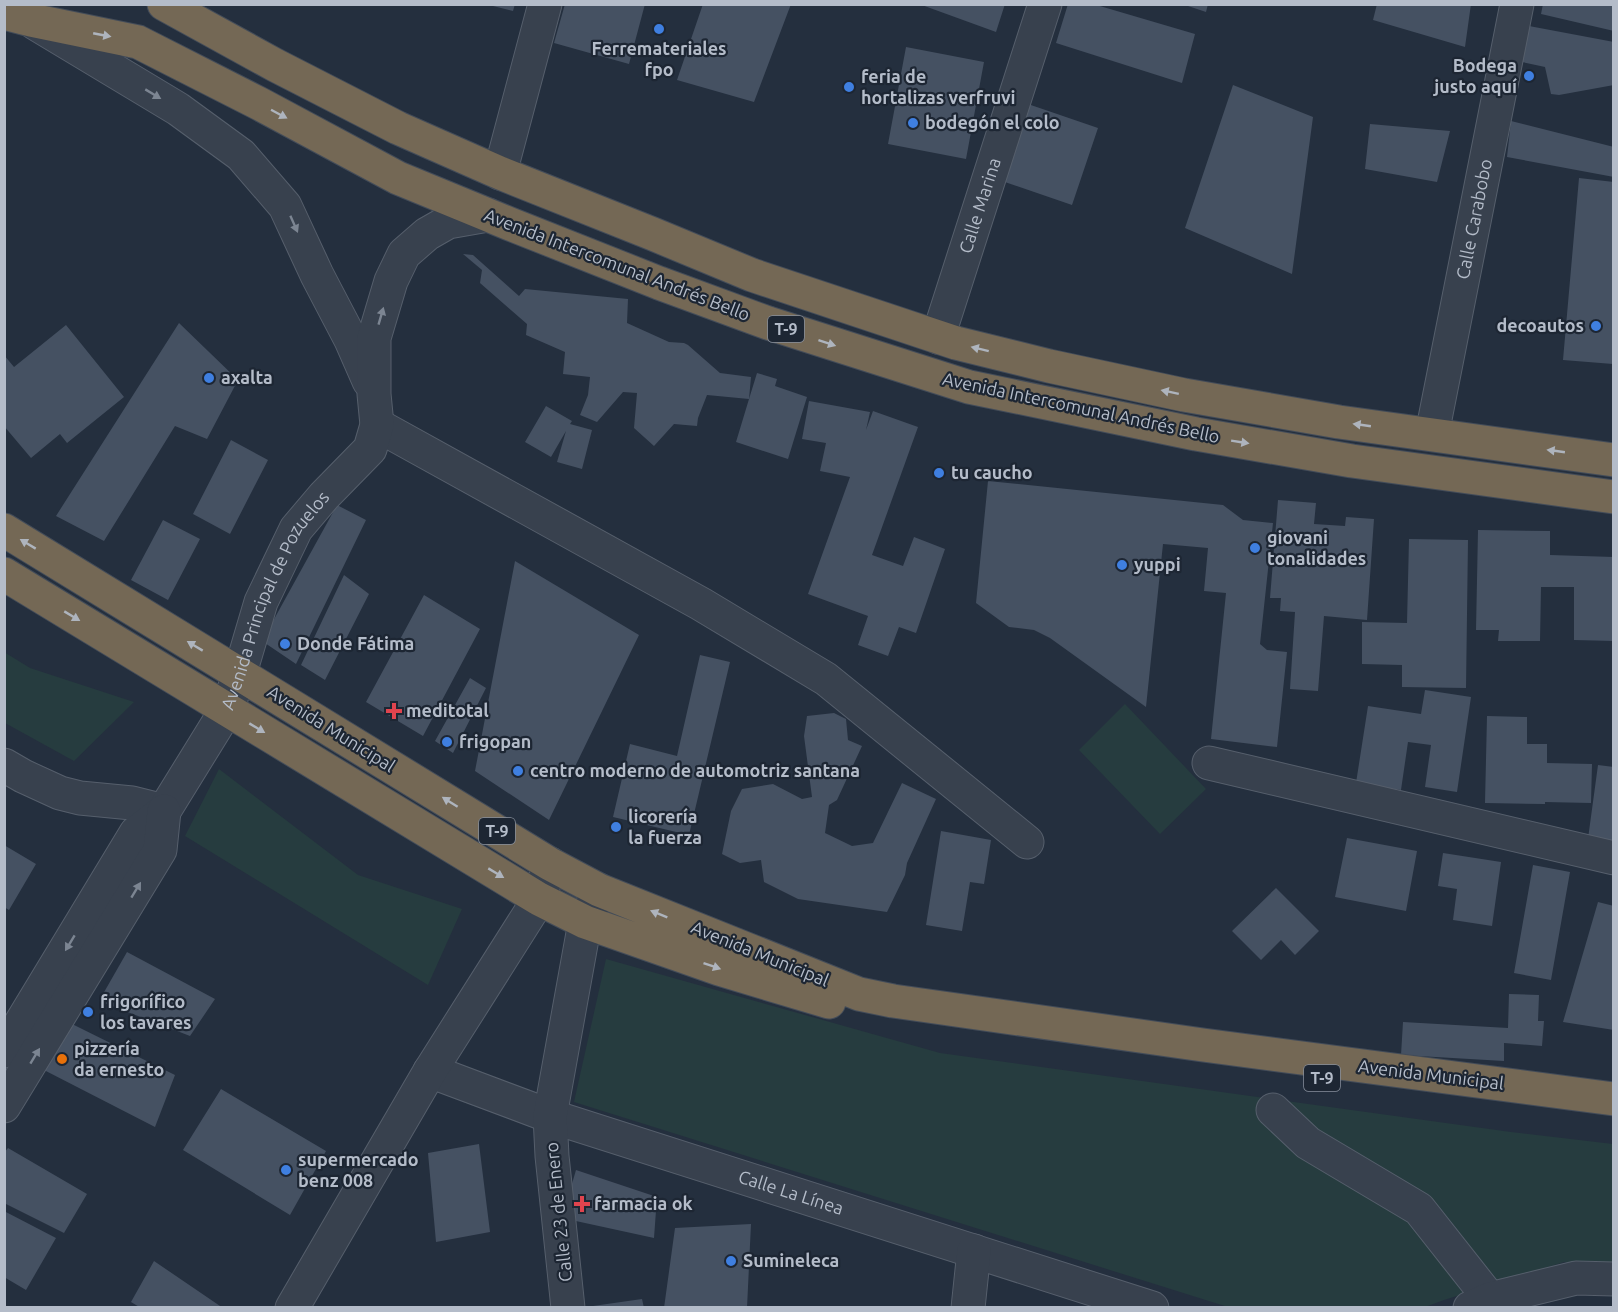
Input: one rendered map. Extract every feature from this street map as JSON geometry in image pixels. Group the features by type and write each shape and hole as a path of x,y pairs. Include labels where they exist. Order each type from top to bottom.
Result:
{"highway":[{"name":"Avenida Intercomunal Andrés Bello","path":"181,9 266,61 398,128 500,173 752,275 956,343 1184,395 1339,422 1614,460"},
{"name":"Avenida Intercomunal Andrés Bello","path":"18,16 138,42 398,178 659,283 875,359 969,387 1196,434 1352,461 1614,497"},
{"name":"Avenida Municipal","path":"4,530 550,864 599,890 859,994 1035,1032"},
{"name":"Avenida Municipal","path":"4,574 539,899 585,922 719,969 902,1023 1035,1032 1611,1108"}],"street":[{"path":"500,173 544,4"},
{"name":"Calle Marina","path":"938,337 1045,4"},
{"name":"Calle Carabobo","path":"1432,434 1516,4"},
{"path":"18,16 178,109 241,155 285,206 351,340 376,409 826,679 1027,842"},
{"path":"376,409 374,338 391,281 404,254 427,234 448,222 488,215"},
{"name":"Avenida Principal de Pozuelos","path":"4,1051 136,833 164,811 226,709 240,673 261,602 296,529 324,496 370,449 376,409"},
{"path":"1209,763 1614,858"},
{"path":"4,765 23,777 60,793 80,798 132,803 164,811"},
{"name":"Avenida Principal de Pozuelos","path":"4,1106 160,850 164,811"},
{"path":"292,1308 430,1071 539,899 550,864"},
{"name":"Calle 23 de Enero","path":"568,1308 550,1116 585,922 599,890"},
{"name":"Calle La Línea","path":"430,1071 550,1116 1152,1308"},
{"path":"1273,1110 1308,1143 1419,1209 1480,1303 1576,1278 1614,1279"},
{"path":"968,1308 974,1251"}],"green space":[{"path":"4,652 30,668 134,702 74,761 5,723"},
{"path":"1125,704 1206,789 1160,834 1079,750"},
{"path":"219,769 358,875 462,909 428,985 185,836"},
{"path":"606,959 940,1053 1613,1144 1613,1271 1564,1262 1425,1307 1228,1307 574,1102"}],"building":[{"path":"485,4 515,4 513,11"},
{"path":"565,4 645,4 629,64 554,43"},
{"path":"703,4 791,4 754,102 677,80"},
{"path":"919,4 1005,4 996,32"},
{"path":"1068,4 1093,4 1195,34 1182,83 1056,43"},
{"path":"1182,4 1208,4 1206,12"},
{"path":"1377,4 1471,4 1465,47 1373,20"},
{"path":"1543,4 1614,4 1614,31 1541,14"},
{"path":"1529,26 1614,42 1614,85 1559,95 1551,94 1545,67 1522,62"},
{"path":"906,47 984,62 966,159 888,144"},
{"path":"1233,85 1313,117 1292,274 1185,228"},
{"path":"1025,103 1098,128 1072,205 999,180"},
{"path":"1511,121 1614,147 1614,177 1507,157"},
{"path":"1370,124 1450,131 1437,182 1365,169"},
{"path":"1579,178 1614,182 1613,364 1563,360"},
{"path":"463,254 473,255 519,296 525,289 628,299 627,323 669,342 688,345 720,373 751,377 749,399 707,395 697,426 674,424 654,446 634,428 637,393 623,392 597,422 580,415 588,395 590,377 563,374 565,352 526,335 527,324 480,283 482,270"},
{"path":"179,323 238,380 207,439 175,426 104,541 56,516"},
{"path":"66,325 124,397 67,443 60,434 31,458 4,426 4,355 14,367"},
{"path":"757,373 777,379 775,386 807,397 788,459 736,442"},
{"path":"809,401 870,412 866,430 873,411 918,427 872,555 903,566 914,537 945,549 916,633 899,627 888,656 858,645 868,616 808,594 850,477 820,471 826,443 802,439"},
{"path":"546,406 572,421 570,424 592,430 582,469 557,462 566,431 551,457 525,442"},
{"path":"231,440 268,460 230,534 193,514"},
{"path":"988,481 1223,505 1243,520 1273,523 1260,644 1267,650 1287,652 1277,747 1211,739 1226,593 1204,591 1208,548 1163,544 1146,707 1050,638 1034,630 1009,627 976,603"},
{"path":"1278,500 1316,503 1314,524 1345,526 1346,517 1374,519 1367,620 1324,616 1318,691 1290,689 1295,612 1280,611 1281,598 1270,598"},
{"path":"337,505 366,520 296,664 262,641"},
{"path":"163,520 200,539 168,600 131,580"},
{"path":"1478,530 1550,531 1550,555 1614,557 1614,641 1574,640 1574,587 1541,587 1540,641 1498,641 1499,630 1476,630"},
{"path":"1409,539 1468,540 1466,688 1402,687 1402,665 1362,664 1362,622 1407,623"},
{"path":"515,561 639,635 549,820 475,771"},
{"path":"344,575 369,594 325,680 301,665"},
{"path":"424,595 480,629 423,736 366,702"},
{"path":"700,655 730,662 689,835 613,817 630,744 677,756"},
{"path":"470,678 486,688 453,753 435,741"},
{"path":"1425,690 1471,697 1457,792 1425,787 1431,745 1408,742 1401,790 1356,783 1368,706 1421,714"},
{"path":"834,713 846,719 848,740 862,746 837,800 829,805 825,833 852,846 873,843 902,783 936,799 887,912 798,899 764,882 761,860 740,863 722,854 731,811 742,789 773,784 802,799 812,797 804,736 807,716"},
{"path":"1487,716 1527,717 1527,744 1547,744 1547,763 1592,764 1591,803 1485,803"},
{"path":"1598,765 1614,767 1614,850 1587,846"},
{"path":"941,831 991,840 984,884 970,882 962,931 926,925"},
{"path":"1347,838 1417,851 1406,911 1335,897"},
{"path":"4,845 36,864 9,910 4,907"},
{"path":"1443,853 1501,862 1492,926 1453,920 1457,889 1438,886"},
{"path":"1533,865 1570,872 1551,980 1514,973"},
{"path":"1276,888 1319,931 1295,955 1281,940 1261,960 1232,931"},
{"path":"1598,902 1614,906 1614,1030 1563,1022"},
{"path":"127,952 215,999 190,1036 99,1001"},
{"path":"1509,994 1539,995 1538,1021 1544,1021 1542,1046 1504,1043 1504,1061 1401,1055 1403,1022 1508,1028"},
{"path":"70,1023 175,1075 155,1127 42,1069"},
{"path":"221,1089 326,1151 290,1215 183,1150"},
{"path":"479,1144 490,1232 436,1242 428,1153"},
{"path":"8,1148 87,1194 64,1233 4,1203 4,1153"},
{"path":"576,1170 657,1197 654,1238 562,1218"},
{"path":"4,1211 56,1238 26,1290 4,1277"},
{"path":"751,1224 747,1308 664,1308 675,1228"},
{"path":"154,1261 223,1308 141,1308 131,1302"},
{"path":"642,1299 644,1308 593,1308 593,1306"}],"place":[{"name":"Ferremateriales fpo","path":"659,29"},
{"name":"Bodega justo aquí","path":"1529,76"},
{"name":"feria de hortalizas verfruvi","path":"849,87"},
{"name":"bodegón el colo","path":"913,123"},
{"name":"decoautos","path":"1596,326"},
{"name":"axalta","path":"209,378"},
{"name":"tu caucho","path":"939,473"},
{"name":"giovani tonalidades","path":"1255,548"},
{"name":"yuppi","path":"1122,565"},
{"name":"Donde Fátima","path":"285,644"},
{"name":"meditotal","path":"394,711"},
{"name":"frigopan","path":"447,742"},
{"name":"centro moderno de automotriz santana","path":"518,771"},
{"name":"licorería la fuerza","path":"616,827"},
{"name":"frigorífico los tavares","path":"88,1012"},
{"name":"pizzería da ernesto","path":"62,1059"},
{"name":"supermercado benz 008","path":"286,1170"},
{"name":"farmacia ok","path":"582,1204"},
{"name":"Sumineleca","path":"731,1261"}]}
